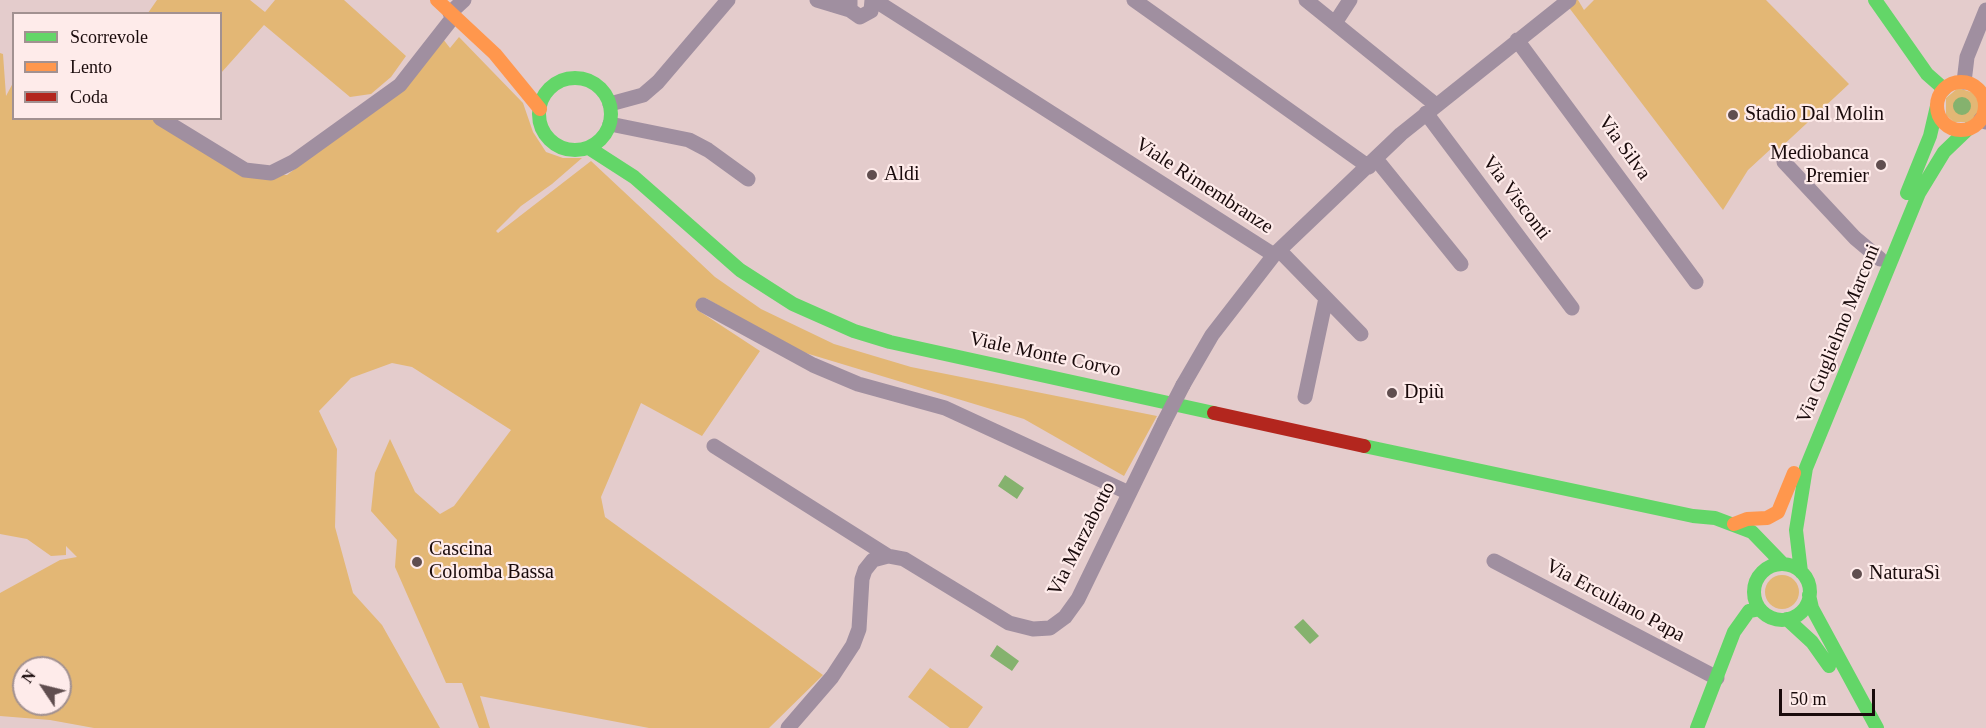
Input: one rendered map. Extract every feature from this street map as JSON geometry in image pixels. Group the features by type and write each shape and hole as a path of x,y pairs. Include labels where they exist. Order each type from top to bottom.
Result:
{"main road":[{"path":"437,0 495,54 540,108"},
{"path":"1875,0 1928,74 1944,89 1957,82 1975,85"},
{"path":"495,54 524,69"},
{"path":"568,78 591,81 603,90 610,104 607,131 589,148 568,150 553,143 541,124 540,108 549,82 568,78"},
{"name":"Via Guglielmo Marconi","path":"1877,728 1812,608 1809,587 1802,572 1796,530 1806,468 1919,192 1944,152 1985,116 1983,96 1975,85"},
{"name":"Via Guglielmo Marconi","path":"1734,524 1748,519 1767,518 1778,512 1930,136 1937,106 1944,89"},
{"path":"1937,106 1941,120 1947,126 1954,129 1968,129"},
{"name":"Viale Monte Corvo","path":"607,131 634,177"},
{"name":"Viale Monte Corvo","path":"589,148 634,177 740,270 793,304 854,331 890,342 1693,516"},
{"name":"Via Guglielmo Marconi","path":"1783,564 1793,475"},
{"path":"1693,516 1715,518 1752,532 1783,564 1802,572"},
{"path":"1693,516 1750,543 1761,559 1760,575 1754,592 1760,609 1775,619 1787,619 1805,608 1809,595"},
{"path":"1760,575 1766,569 1783,564"},
{"path":"1697,728 1739,623 1749,611 1760,609"},
{"path":"1787,619 1806,636 1825,659 1864,728"}],"street":[{"path":"163,120 245,170 271,172 293,162 400,85 464,0"},
{"path":"610,104 643,95 651,88 728,0"},
{"path":"817,0 850,5 856,15 864,16 871,11 873,1"},
{"path":"1134,0 1373,163 1461,264"},
{"name":"Via Visconti","path":"1306,0 1431,109 1572,308"},
{"path":"1335,23 1350,0"},
{"name":"Viale Rimembranze","path":"873,1 1277,253 1431,109 1569,0"},
{"path":"1975,85 1967,57 1986,10"},
{"name":"Via Silva","path":"1517,40 1696,282"},
{"path":"607,131 689,140 748,179"},
{"path":"1784,162 1855,238 1880,259"},
{"path":"1277,253 1361,334"},
{"name":"Via Marzabotto","path":"888,556 903,559 1010,623 1033,629 1050,628 1065,617 1078,599 1164,422 1212,335 1277,253"},
{"path":"1305,397 1326,298"},
{"path":"703,305 813,365 858,384 945,408 1129,493"},
{"path":"714,446 888,556"},
{"path":"788,728 832,677 853,645 859,629 865,570 873,561 888,556"},
{"name":"Via Erculiano Papa","path":"1494,561 1717,678"}],"shaded area":[{"path":"157,0 250,0 265,12 275,0 344,0 406,56 391,77 371,94 350,97 264,25 222,72 222,12 149,12"},
{"name":"Stadio Dal Molin","path":"1573,0 1578,0 1584,10 1594,0 1766,0 1849,84 1778,150 1774,146 1748,170 1723,210 1567,5"},
{"path":"459,37 523,103 533,132 546,152 563,158 582,158 552,184 521,206 496,231 498,233 591,161 715,277 761,309 834,344 911,367 1157,416 1124,476 1024,419 789,348 706,298 696,309 760,351 702,436 641,403 601,497 605,517 823,675 769,728 649,728 480,696 490,728 479,728 462,683 446,683 395,567 397,540 371,511 375,473 390,439 415,492 440,514 454,506 511,430 412,367 392,363 351,378 319,411 337,449 335,527 353,593 382,625 440,728 94,728 50,720 0,716 0,593 60,560 77,557 66,546 66,555 51,556 27,539 0,534 0,53 3,54 6,96 12,85 12,120 155,120 207,154 251,174 287,175 374,108 443,39 450,48"},
{"path":"1958,88 1974,93 1979,103 1978,114 1970,122 1954,122 1946,115 1946,98"},
{"path":"1958,97 1966,97 1971,102 1969,113 1958,115 1953,110 1953,102"},
{"path":"1005,475 1024,488 1017,499 998,486"},
{"path":"1782,575 1794,580 1799,592 1794,604 1782,609 1770,604 1765,592 1770,580"},
{"path":"1303,619 1319,636 1310,644 1294,627"},
{"path":"997,645 1019,661 1012,671 990,656"},
{"path":"930,668 983,707 968,728 950,728 908,697"}],"traffic: fast":[{"path":"1875,0 1927,74 1944,89"},
{"path":"575,78 589,81 601,88 608,100 611,114 608,128 601,140 589,147 575,150 561,147 549,140 542,128 539,114 542,100 549,88 561,81 575,78"},
{"path":"1907,193 1930,136 1937,106"},
{"path":"1801,572 1796,530 1806,468 1919,193 1944,152 1968,129"},
{"path":"589,148 634,177 740,270 793,304 854,331 890,342 1214,413"},
{"path":"1364,446 1693,516 1715,518 1752,532 1783,564"},
{"path":"1782,564 1793,566 1802,572 1808,581 1810,592 1808,603 1802,612 1793,618 1782,620 1771,618 1762,612 1756,603 1754,592 1756,581 1762,572 1771,566 1782,564"},
{"path":"1809,595 1812,608 1877,728"},
{"path":"1697,728 1734,632 1749,611 1760,609"},
{"path":"1787,619 1812,642 1829,666"}],"traffic: slow":[{"path":"437,0 495,54 540,109"},
{"path":"1956,82 1966,82 1978,89 1985,101 1985,106 1985,111 1978,123 1966,130 1956,130 1941,119 1937,111 1937,101 1948,86 1956,82"},
{"path":"1734,524 1747,519 1767,518 1778,512 1794,473"}],"traffic: jam":[{"path":"1214,413 1364,446"}],"place":[{"name":"Stadio Dal Molin","path":"1733,115"},
{"name":"Mediobanca Premier","path":"1881,165"},
{"name":"Aldi","path":"872,175"},
{"name":"Dpiù","path":"1392,393"},
{"name":"Cascina Colomba Bassa","path":"417,562"},
{"name":"NaturaSì","path":"1857,574"}]}
